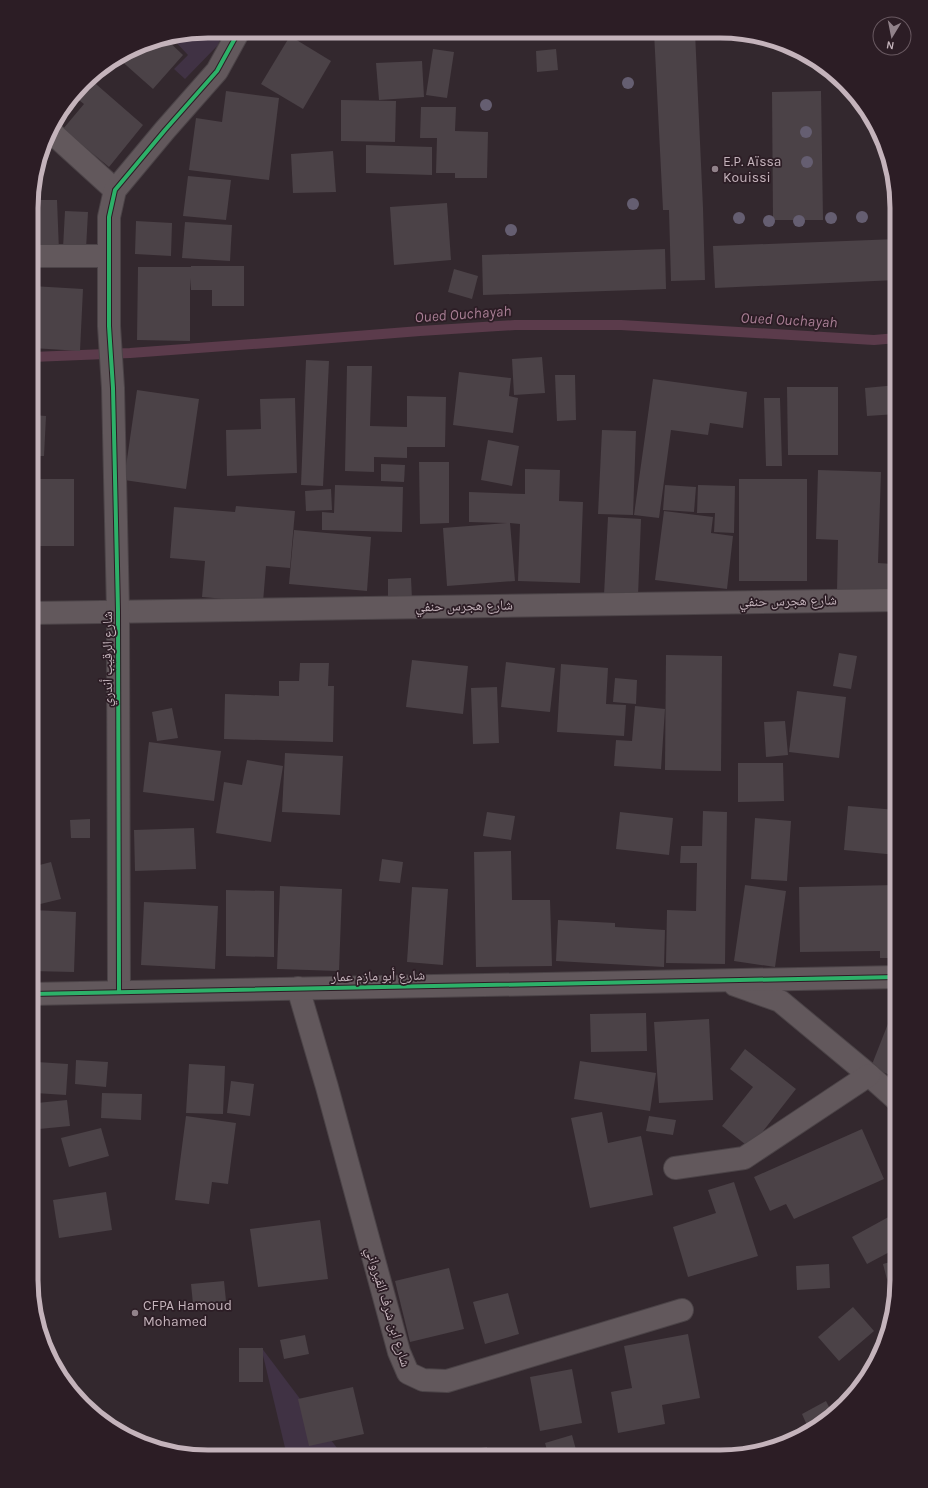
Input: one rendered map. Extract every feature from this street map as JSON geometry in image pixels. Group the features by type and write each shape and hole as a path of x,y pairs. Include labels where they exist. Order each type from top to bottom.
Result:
{"street":[{"path":"55,135 115,190 217,71 235,38"},
{"name":"شارع الرقيب أندري","path":"115,190 109,217 108,256 109,326 113,388 118,611 119,992"},
{"path":"38,256 108,256"},
{"name":"شارع هجرس حنفي","path":"38,613 890,600"},
{"name":"شارع أبو مازم عمار","path":"38,994 890,977"},
{"path":"725,981 780,1002 890,1094"},
{"name":"شارع ابن شرف القيرواني","path":"298,988 327,1087 399,1352 408,1373 423,1380 447,1381 682,1310"},
{"path":"675,1168 744,1158 868,1075"}],"shaded area":[{"path":"197,38 220,38 218,45 185,79 174,69 188,55 175,41"},
{"path":"261,1347 338,1450 286,1450"}],"building":[{"path":"289,38 293,38 331,61 303,109 261,84"},
{"path":"654,38 695,38 705,280 671,281 669,210 663,210"},
{"path":"170,42 183,55 153,89 122,62 143,51"},
{"path":"433,49 454,52 447,98 426,95"},
{"path":"556,49 558,70 537,72 536,51"},
{"path":"422,61 424,97 379,100 376,63"},
{"path":"94,82 143,125 109,167 63,129 84,104 78,99"},
{"path":"226,91 279,98 269,180 189,170 196,118 222,122"},
{"path":"821,91 823,220 773,220 772,92"},
{"path":"341,100 396,101 395,142 341,141"},
{"path":"421,107 456,107 455,131 488,132 487,178 455,178 455,173 436,173 437,138 420,138"},
{"path":"366,145 432,147 432,175 366,173"},
{"path":"333,151 336,192 293,193 291,154"},
{"path":"188,176 231,180 226,220 183,216"},
{"path":"38,200 57,200 59,251 38,252"},
{"path":"447,203 451,260 394,265 390,207"},
{"path":"65,211 88,212 86,249 63,248"},
{"path":"136,221 172,223 171,256 135,254"},
{"path":"185,222 232,225 230,261 182,258"},
{"path":"890,239 890,280 715,288 713,246"},
{"path":"665,249 666,289 483,295 482,255"},
{"path":"244,266 244,306 212,306 212,290 191,290 190,278 190,341 137,340 138,267"},
{"path":"454,269 478,276 472,299 448,292"},
{"path":"38,286 83,289 80,351 38,348"},
{"path":"542,357 545,393 514,395 512,359"},
{"path":"306,360 329,361 323,486 301,485"},
{"path":"347,366 372,366 370,426 407,427 407,396 446,397 445,447 407,447 407,458 374,457 374,472 345,471"},
{"path":"459,372 511,378 509,396 518,398 513,433 453,425"},
{"path":"555,375 575,375 576,420 557,421"},
{"path":"653,379 747,392 743,428 710,423 708,435 671,430 659,518 634,515"},
{"path":"890,386 890,414 867,416 865,388"},
{"path":"787,387 838,387 838,455 788,455"},
{"path":"137,390 199,399 186,489 124,480"},
{"path":"295,398 297,473 227,476 226,430 261,429 260,399"},
{"path":"764,398 780,398 782,466 766,466"},
{"path":"38,415 46,416 44,456 38,456"},
{"path":"602,430 636,431 633,515 598,514"},
{"path":"488,440 519,446 512,486 481,480"},
{"path":"419,462 449,462 449,523 420,524"},
{"path":"381,464 405,465 404,482 381,481"},
{"path":"525,469 560,470 559,501 583,502 580,583 518,581 520,524 510,523 515,581 447,586 443,528 507,523 469,522 469,492 525,494"},
{"path":"818,470 881,472 878,563 890,564 890,593 837,592 838,540 816,539"},
{"path":"38,479 74,479 74,546 38,546"},
{"path":"739,479 807,479 807,581 739,581"},
{"path":"335,485 403,487 402,532 322,530 322,512 334,513"},
{"path":"665,485 696,487 694,512 663,510"},
{"path":"698,485 735,486 734,533 714,532 715,513 697,513"},
{"path":"331,489 332,510 306,511 305,491"},
{"path":"236,506 295,511 290,568 266,566 263,602 202,597 205,561 170,558 174,507 235,512"},
{"path":"664,511 713,517 711,533 733,536 727,589 655,580"},
{"path":"608,517 641,519 638,596 604,595"},
{"path":"294,530 371,537 367,591 289,584"},
{"path":"411,578 412,599 388,599 388,579"},
{"path":"839,653 857,656 851,689 833,686"},
{"path":"666,655 722,656 721,771 665,770"},
{"path":"412,660 468,666 463,714 406,707"},
{"path":"506,662 555,668 550,712 501,707"},
{"path":"300,663 329,663 328,686 334,686 333,742 224,739 225,694 279,696 279,681 299,681"},
{"path":"561,664 608,668 606,704 626,705 624,736 557,732"},
{"path":"615,678 637,680 636,704 613,702"},
{"path":"497,687 499,743 473,744 471,688"},
{"path":"797,691 846,697 839,758 789,752"},
{"path":"635,706 665,709 661,769 614,766 616,740 632,741"},
{"path":"172,708 178,738 157,741 152,712"},
{"path":"785,721 788,755 766,757 764,722"},
{"path":"149,742 221,751 214,801 143,792"},
{"path":"285,753 343,756 340,815 282,812"},
{"path":"247,760 283,766 271,842 216,833 224,782 242,785"},
{"path":"738,763 783,763 784,801 738,802"},
{"path":"848,806 890,809 890,854 844,850"},
{"path":"703,811 727,812 725,964 666,963 667,910 696,911 697,863 680,863 681,846 702,846"},
{"path":"487,812 515,816 511,840 483,836"},
{"path":"620,812 673,818 669,855 616,849"},
{"path":"755,818 791,821 787,881 751,879"},
{"path":"90,819 90,838 71,838 70,820"},
{"path":"194,828 196,869 135,871 134,830"},
{"path":"511,851 512,900 550,900 552,966 476,967 474,852"},
{"path":"382,859 403,862 400,883 379,881"},
{"path":"51,862 61,899 38,905 38,865"},
{"path":"745,885 786,891 775,967 734,961"},
{"path":"890,885 890,958 880,958 880,951 800,952 799,887"},
{"path":"280,886 342,889 339,971 277,969"},
{"path":"412,887 448,889 443,965 407,962"},
{"path":"226,890 274,891 274,957 226,956"},
{"path":"144,902 218,906 215,969 141,965"},
{"path":"38,910 76,912 74,972 38,971"},
{"path":"558,920 615,923 615,927 665,930 664,967 556,961"},
{"path":"646,1013 647,1051 591,1052 590,1014"},
{"path":"709,1019 713,1100 659,1103 654,1022"},
{"path":"890,1019 890,1075 871,1067"},
{"path":"745,1049 796,1089 750,1148 722,1126 753,1087 730,1069"},
{"path":"76,1060 108,1062 106,1087 75,1084"},
{"path":"580,1061 656,1073 650,1111 574,1099"},
{"path":"38,1062 68,1064 66,1095 38,1093"},
{"path":"189,1064 225,1066 223,1114 186,1113"},
{"path":"231,1081 254,1084 250,1116 227,1113"},
{"path":"102,1093 142,1094 141,1120 101,1118"},
{"path":"67,1100 70,1126 39,1129 38,1103"},
{"path":"602,1112 608,1143 641,1136 653,1195 590,1208 571,1118"},
{"path":"186,1116 236,1123 228,1184 212,1182 209,1204 175,1200"},
{"path":"649,1116 676,1120 673,1135 646,1131"},
{"path":"101,1128 109,1156 69,1167 61,1138"},
{"path":"862,1129 884,1179 794,1219 786,1204 770,1211 754,1177"},
{"path":"734,1182 758,1256 688,1277 673,1227 716,1213 708,1190"},
{"path":"106,1192 112,1230 59,1238 53,1200"},
{"path":"890,1216 890,1252 867,1264 852,1237"},
{"path":"320,1220 328,1279 258,1287 250,1229"},
{"path":"890,1262 890,1291 883,1264"},
{"path":"829,1264 830,1288 797,1290 796,1266"},
{"path":"449,1268 464,1329 410,1342 395,1281"},
{"path":"224,1281 226,1301 193,1304 191,1284"},
{"path":"508,1293 519,1334 485,1344 473,1302"},
{"path":"853,1307 874,1331 839,1361 818,1337"},
{"path":"688,1334 700,1398 662,1405 665,1424 618,1433 611,1392 632,1388 624,1346"},
{"path":"305,1335 309,1354 284,1359 280,1340"},
{"path":"239,1348 263,1348 263,1382 239,1382"},
{"path":"572,1369 582,1423 540,1431 530,1377"},
{"path":"353,1387 364,1434 309,1446 298,1399"},
{"path":"826,1401 830,1409 807,1426 802,1414"},
{"path":"572,1435 576,1450 547,1450 545,1443"},
{"path":"487,1447 487,1450 469,1450"}],"waterway":[{"name":"Oued Ouchayah","path":"38,357 130,353 515,325 621,325 874,340 890,339"}],"cycle path":[{"path":"119,992 118,611 113,388 109,326 109,217 115,190 217,71 235,38"},
{"path":"38,994 890,977"}],"place":[{"name":"E.P. Aïssa Kouissi","path":"715,169"},
{"name":"CFPA Hamoud Mohamed","path":"135,1313"}]}
